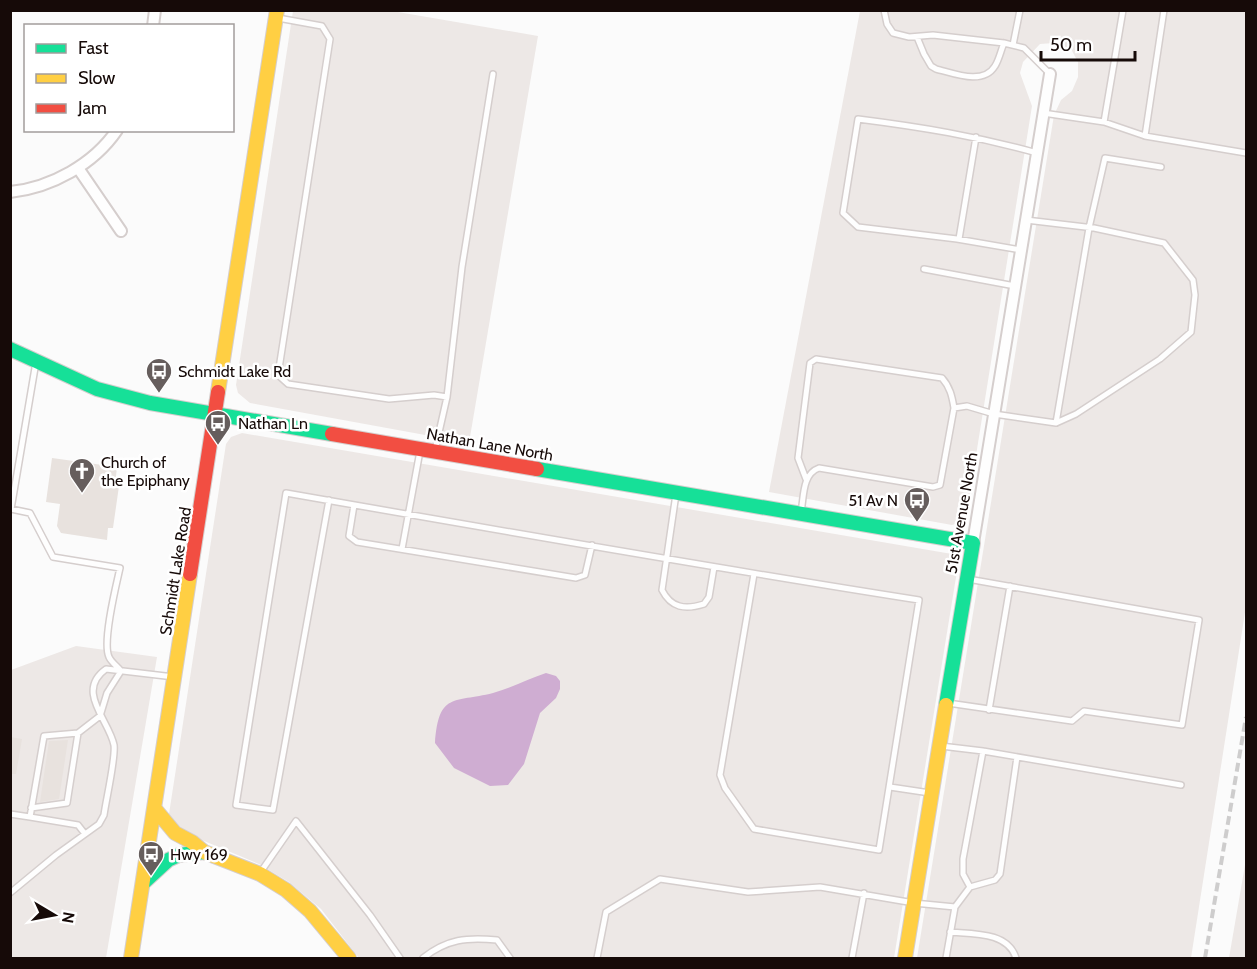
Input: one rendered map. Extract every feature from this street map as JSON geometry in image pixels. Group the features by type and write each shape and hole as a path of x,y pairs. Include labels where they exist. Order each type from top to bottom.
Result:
{"street":[{"name":"Schmidt Lake Road","path":"131,958 277,14"},
{"name":"51st Avenue North","path":"905,958 1050,74"},
{"path":"10,192 51,182 78,168 98,153 115,132"},
{"path":"78,168 121,231"},
{"name":"Nathan Lane North","path":"10,349 79,381 116,395 435,452 973,543"},
{"path":"155,809 175,833 204,852 260,874 286,890 310,911 349,958"},
{"path":"143,883 167,860 179,855 204,852"}],"lane":[{"path":"884,10 886,24 893,33 909,37 933,35 1013,45 1024,48 1050,74"},
{"path":"1013,45 1020,10"},
{"path":"1104,123 1123,10"},
{"path":"1145,136 1164,10"},
{"path":"277,14 322,26 330,39 278,375 288,384 389,399 434,395 447,397"},
{"path":"917,37 931,66 970,77 990,72 995,66 1004,43"},
{"path":"435,452 447,397 462,267 493,74"},
{"path":"1043,113 1104,123 1145,136 1246,153"},
{"path":"1021,250 959,239 858,227 843,213 858,119 936,129 1037,153"},
{"path":"959,239 976,137"},
{"path":"1056,423 1089,228 1105,158 1161,167"},
{"path":"954,408 967,406 994,414 1056,423 1076,414 1160,359 1191,332 1196,296 1193,280 1164,243 1089,228 1026,220"},
{"path":"924,269 1015,286"},
{"path":"801,513 806,479 798,458 799,441 810,363 816,359 942,378 948,384 954,408 939,485 933,487 819,468 813,470 806,479"},
{"path":"36,361 10,509 30,513 53,557 120,568 107,648 109,657 121,671"},
{"path":"402,549 421,449"},
{"path":"676,492 662,590 667,599 675,605 694,607 704,604 709,597 714,567"},
{"path":"329,501 273,810 236,805 286,493 754,574 920,600 879,850 754,828 725,788 720,775 754,574"},
{"path":"354,505 349,536 357,542 576,578 585,575 592,545"},
{"path":"946,702 1072,721 1083,711 1182,725 1199,620 966,579"},
{"path":"989,710 1010,586"},
{"path":"10,893 99,824 104,815 114,746 93,694 94,682 100,673 106,669 129,670 176,677"},
{"path":"30,817 44,736 78,733 100,716 111,685 121,671"},
{"path":"31,808 67,803 78,733"},
{"path":"939,746 983,751 1181,785"},
{"path":"970,887 963,874 963,860 983,751"},
{"path":"946,958 955,907 970,887 995,880 1000,874 1017,757"},
{"path":"890,787 932,794"},
{"path":"10,814 78,825 85,834"},
{"path":"260,874 296,821 370,915 400,958"},
{"path":"597,958 606,912 660,879 748,892 820,887 914,903 955,907"},
{"path":"852,958 864,893"},
{"path":"950,932 1000,939 1008,944 1016,958"},
{"path":"423,958 437,947 472,938 497,940 510,958"}],"shaded area":[{"path":"293,11 392,11 538,36 469,443 250,403 238,393 236,385"},
{"path":"860,11 1246,11 1246,606 1191,958 917,958 1054,115 1061,100 1072,91 1078,77 1078,62 1071,49 1054,43 1040,44 1023,62 1020,73 1032,106 966,518 952,525 769,492"},
{"path":"242,433 952,554 958,565 894,958 359,958 321,909 289,882 259,864 178,830 169,814 226,444 231,437"},
{"path":"76,646 157,657 106,958 11,958 11,670"},
{"path":"546,673 556,676 560,681 560,689 556,698 540,713 524,764 508,785 490,786 454,768 435,743 440,715 445,707 458,700 493,693"},
{"path":"1246,859 1246,958 1229,958"}],"building":[{"name":"Church of the Epiphany","path":"52,458 117,467 115,485 119,486 113,528 108,528 107,540 61,533 57,526 60,504 46,502"},
{"path":"10,737 22,739 16,774 10,774"},
{"path":"68,740 59,799 40,802 49,741"}],"railway":[{"path":"1205,958 1246,717"}],"traffic: fast":[{"path":"10,349 97,389 150,403 332,434"},
{"path":"537,469 973,543 946,705"},
{"path":"143,883 168,860 179,855 204,852"}],"traffic: slow":[{"path":"218,392 277,10"},
{"path":"131,958 190,574"},
{"path":"905,958 946,705"},
{"path":"155,809 175,833 204,852 260,874 286,890 310,911 349,958"}],"traffic: jam":[{"path":"190,574 218,392"},
{"path":"332,434 537,469"}],"place":[{"name":"Schmidt Lake Rd","path":"159,394"},
{"name":"Nathan Ln","path":"218,446"},
{"name":"Church of the Epiphany","path":"82,494"},
{"name":"51 Av N","path":"917,523"},
{"name":"Hwy 169","path":"151,877"}]}
